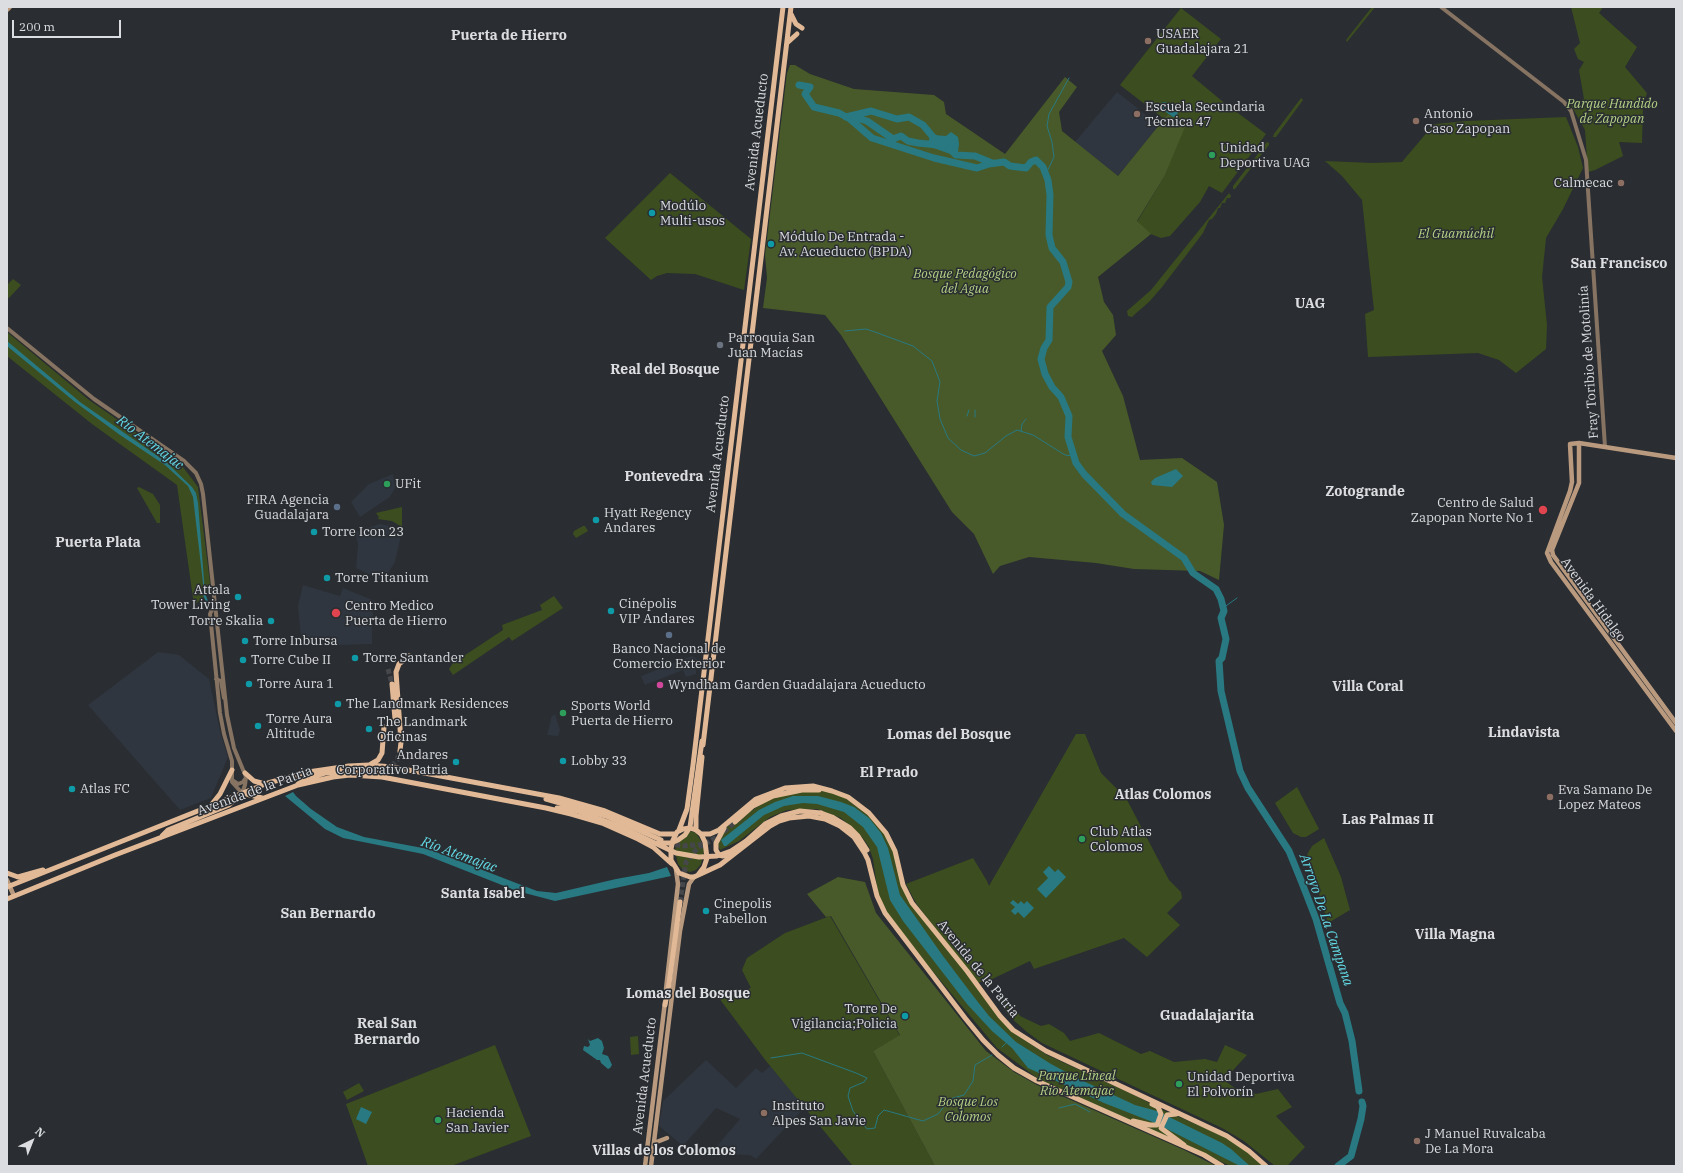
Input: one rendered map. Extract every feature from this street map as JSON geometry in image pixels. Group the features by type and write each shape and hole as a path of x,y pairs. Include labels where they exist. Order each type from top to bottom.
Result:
{"main road":[{"path":"7,10 10,7"},
{"name":"Avenida Acueducto","path":"678,832 687,809 692,773 783,7"},
{"path":"791,10 793,21 802,28"},
{"name":"Avenida Acueducto","path":"696,830 704,735 791,10"},
{"path":"787,44 797,34"},
{"path":"759,208 767,209"},
{"path":"1579,443 1676,458"},
{"name":"Avenida Hidalgo","path":"1676,723 1564,575 1551,562 1547,553 1572,482 1570,444 1579,443 1579,483 1552,550 1553,555 1564,575 1676,731"},
{"path":"392,684 400,751 401,742 396,672 401,662 408,656"},
{"path":"369,765 378,760 382,753 384,727"},
{"path":"654,845 674,842 685,835 690,827 704,735"},
{"name":"Avenida de la Patria","path":"8,884 48,870 242,793 308,772 337,767 369,765 392,767 566,800 597,808 660,834 668,835 678,832"},
{"path":"210,806 220,794 232,770"},
{"path":"298,785 305,779 325,773 353,770 378,771"},
{"path":"298,785 298,779 308,772"},
{"path":"245,775 254,781 268,784"},
{"name":"Avenida de la Patria","path":"9,897 298,785 333,777 364,775 406,781 546,808 602,823 654,845 682,855 693,857 713,856 736,848 765,824 781,816 800,811 821,813 841,822 858,836 864,844 871,860 874,883"},
{"name":"Avenida de la Patria","path":"701,834 715,832 749,804 774,791 798,786 813,786 832,791 855,802 881,825 891,841 895,851 903,886 912,902 967,971 1000,1016 1013,1030 1046,1051 1128,1089 1239,1144 1266,1166"},
{"name":"Avenida de la Patria","path":"735,822 753,806 778,795 802,790 832,791"},
{"path":"161,837 171,828 229,805 242,793 263,798"},
{"name":"Avenida de la Patria","path":"528,793 593,812 661,840"},
{"name":"Avenida de la Patria","path":"546,808 575,810 614,823 654,845 674,867"},
{"name":"Avenida de la Patria","path":"696,876 720,865 770,826 779,821 804,816 825,819 847,831 859,844 868,860 880,905 892,924 965,1018 983,1040 998,1055 1014,1068 1037,1081 1204,1155 1222,1166"},
{"path":"725,825 716,843 716,850 719,854 726,856 746,845"},
{"path":"686,828 696,830 701,834 706,845 707,858 704,867 696,876 683,876 674,867 671,849 678,832 686,828"},
{"path":"654,845 658,848 664,844 664,838 660,834"},
{"name":"Avenida Acueducto","path":"645,1166 678,884 674,867"},
{"path":"7,873 18,877 34,872 48,870"},
{"name":"Avenida Acueducto","path":"651,1166 680,931 689,884 696,876"},
{"path":"8,884 9,897"},
{"path":"665,1005 670,984 680,902"},
{"path":"1124,1120 1145,1124 1157,1124 1160,1117 1160,1110 1158,1107 1128,1089"},
{"path":"1186,1147 1179,1140 1166,1133 1161,1128 1167,1115 1176,1114 1190,1119"},
{"path":"654,1143 667,1138"}],"street":[{"name":"Fray Toribio de Motolinía","path":"1441,7 1564,102 1571,111 1586,160 1605,447"},
{"path":"7,328 94,399 184,461 196,473 201,484 203,494 225,700 236,754"},
{"path":"215,603 210,610 220,713 224,734 232,761 231,779 233,785 242,793 245,785 245,775 228,736 224,734"},
{"path":"212,634 216,636 217,645 220,650"},
{"path":"216,679 221,681 222,695 225,700"},
{"path":"220,713 227,715"},
{"path":"231,779 235,783 240,784 243,782 245,775"}],"shaded area":[{"path":"1117,92 1159,125 1118,176 1075,142"},
{"path":"393,474 395,488 390,497 360,517 351,502 369,484"},
{"path":"380,524 395,527 401,535 395,562 383,581 356,568 358,544 355,532"},
{"name":"Centro Medico Puerta de Hierro","path":"303,585 340,596 343,588 375,601 372,620 372,644 338,645 337,638 320,641 320,637 301,637 298,606"},
{"path":"158,652 179,655 209,679 221,735 228,757 211,798 180,810 88,705"},
{"path":"692,656 697,659 696,674 686,677 683,670 645,685 641,676"},
{"path":"555,714 560,730 558,736 547,735 551,717"},
{"name":"Instituto Alpes San Javie","path":"706,1060 736,1088 756,1068 762,1073 770,1066 805,1107 756,1159 750,1155 710,1154 740,1119 716,1108 683,1146 659,1126 663,1101"}],"green space":[{"path":"1372,7 1375,7 1347,42 1346,40"},
{"name":"Parque Hundido de Zapopan","path":"1571,7 1603,7 1599,13 1637,47 1625,67 1647,93 1643,105 1642,143 1619,142 1623,156 1588,172 1585,130 1571,105 1584,99 1579,70 1584,62 1578,59 1574,49 1580,43"},
{"path":"1181,8 1221,39 1192,76 1266,134 1222,193 1209,186 1200,202 1170,236 1161,238 1148,233 1137,222 1164,177 1168,114 1164,119 1120,85"},
{"name":"Bosque Pedagógico del Agua","path":"790,65 795,65 810,74 854,89 934,95 944,102 946,114 1005,154 1065,77 1077,87 1059,112 1062,131 1118,176 1168,114 1185,127 1164,177 1137,221 1151,234 1098,277 1104,302 1113,315 1116,335 1102,351 1123,396 1140,460 1182,458 1217,482 1224,525 1219,580 1200,571 1134,569 1096,563 1029,557 1000,566 993,574 974,534 952,512 841,335 825,315 763,308 767,278 765,255 787,73"},
{"path":"1301,98 1303,100 1276,137 1273,137 1274,134"},
{"name":"El Guamúchil","path":"1566,117 1578,147 1583,168 1563,209 1546,238 1542,277 1547,325 1546,349 1516,373 1499,360 1478,353 1368,357 1365,314 1374,310 1362,200 1342,176 1325,161 1372,163 1402,162 1434,124 1466,121"},
{"path":"1267,142 1269,145 1235,189 1233,189 1233,186"},
{"path":"670,173 751,239 744,290 695,274 667,273 657,276 651,280 605,238"},
{"path":"1229,193 1231,196 1230,198 1227,198 1225,203 1222,203 1220,208 1218,208 1216,214 1209,220 1203,233 1162,287 1149,302 1132,317 1128,316 1127,311 1151,290"},
{"path":"13,279 21,285 9,298 7,296 7,285"},
{"path":"7,332 89,400 180,463 198,487 211,591 194,605 177,485 92,424 7,356"},
{"path":"139,487 153,494 160,505 160,523 157,523 137,488"},
{"path":"402,507 402,527 392,521 378,519 379,517 376,513"},
{"path":"585,526 588,531 576,538 573,534 574,531"},
{"path":"554,596 563,608 512,641 509,637 453,675 449,669 453,663 503,630 502,625 542,610 540,605"},
{"name":"Club Atlas Colomos","path":"1076,734 1085,734 1101,773 1126,798 1169,880 1181,892 1182,898 1167,913 1180,925 1147,957 1124,938 1034,969 1030,961 990,980 976,983 916,903 906,884 973,858 989,886"},
{"path":"1297,787 1319,829 1306,837 1301,837 1293,833 1275,803"},
{"name":"Parque Lineal Rio Atemajac","path":"802,790 832,791 840,794 878,823 894,849 903,890 1018,1036 1047,1055 1238,1144 1263,1166 1230,1166 1040,1080 997,1048 904,937 887,912 878,894 873,859 869,847 862,837 841,818 817,809 787,810 770,817 739,841 720,850 718,844 726,828 734,820 738,823 748,813 769,799"},
{"path":"690,831 696,833 701,841 704,851 701,864 696,870 690,872 683,870 678,864 675,851 677,840 683,833"},
{"path":"1324,838 1341,877 1350,910 1328,923 1307,855 1312,846"},
{"name":"Bosque Los Colomos","path":"838,877 865,882 876,913 986,1051 1014,1072 1037,1085 1184,1150 1216,1166 935,1166 873,1051 900,1035 831,916 826,917 807,894"},
{"path":"830,916 900,1036 873,1051 935,1166 853,1166 766,1061 713,990 737,992 751,988 742,970 747,958 785,933"},
{"name":"Unidad Deportiva El Polvorín","path":"998,996 1002,997 1011,1011 1017,1011 1020,1016 1041,1026 1049,1024 1064,1033 1070,1041 1099,1033 1141,1054 1150,1051 1174,1062 1205,1059 1217,1062 1225,1045 1247,1055 1224,1080 1236,1089 1256,1094 1278,1089 1292,1107 1276,1116 1305,1147 1287,1166 1275,1166 1244,1141 1222,1128 1042,1043 1010,1017 997,1000"},
{"path":"638,1036 639,1054 631,1055 630,1037"},
{"name":"Hacienda San Javier","path":"495,1045 531,1136 451,1166 368,1166 346,1104"},
{"path":"359,1083 364,1091 347,1100 343,1092"}],"water":[{"path":"1163,102 1177,105 1179,108 1177,116 1173,117 1159,107"},
{"path":"951,132 958,137 958,152 953,155 928,146 929,139 933,135 946,136"},
{"path":"7,341 80,402 166,462 192,487 196,493 198,503 205,593 208,601 206,602 203,595 203,583 193,497 188,486 165,465 120,435 75,402 7,346"},
{"path":"1176,469 1183,476 1172,487 1152,485 1151,482 1155,478"},
{"path":"293,792 311,809 337,827 364,837 428,849 537,891 556,893 649,873 667,867 671,876 555,901 517,891 423,854 343,838 325,829 285,796"},
{"path":"793,796 818,796 841,802 854,807 869,818 881,833 888,848 900,895 974,997 989,1016 1016,1042 1051,1064 1079,1079 1135,1105 1157,1111 1222,1143 1250,1166 1240,1166 1155,1123 1104,1103 1028,1068 1012,1048 992,1031 967,1004 903,921 890,900 877,847 863,827 844,812 817,804 803,803 784,806 764,815 726,846 724,846 721,840 759,810 775,802"},
{"path":"1049,866 1055,872 1058,869 1066,877 1046,898 1037,889 1048,878 1043,872"},
{"path":"1013,900 1018,904 1021,901 1024,904 1027,901 1034,908 1024,918 1018,912 1015,915 1011,911 1015,907 1010,903"},
{"path":"598,1038 602,1041 604,1048 602,1054 608,1056 612,1065 608,1069 601,1063 600,1060 597,1060 583,1050 584,1046 588,1047 590,1045 588,1039 590,1041"},
{"path":"361,1107 372,1112 366,1124 356,1119"}],"waterway":[{"path":"1046,174 1054,157 1052,142 1047,126 1049,114 1069,78"},
{"name":"Arroyo De La Campana","path":"799,85 810,87 805,94 814,107 839,113 850,119 872,138 934,158 977,168 989,164 1004,162 1010,166 1026,168 1031,162 1036,160 1043,167 1048,180 1050,195 1049,235 1052,248 1063,262 1069,282 1068,287 1050,307 1049,340 1044,348 1041,359 1045,374 1052,387 1061,397 1069,416 1068,437 1076,463 1084,474 1123,514 1184,558 1193,573 1216,589 1221,599 1224,611 1221,618 1226,639 1222,658 1219,661 1221,691 1240,771 1248,788 1289,851 1316,919 1340,1003 1345,1013 1352,1041 1359,1091"},
{"path":"846,117 871,111 897,119 909,117 923,125 933,137 939,141"},
{"path":"850,116 867,121 893,139 901,136 908,141 937,145"},
{"path":"949,148 956,155 975,156 992,163"},
{"path":"845,331 866,329 875,332 913,346 932,361 940,382 937,401 940,419 948,438 961,450 974,456 985,453 1006,436 1017,430 1033,435 1065,455 1074,456"},
{"path":"967,416 969,410"},
{"path":"975,410 975,417"},
{"path":"1021,431 1022,424 1026,419"},
{"path":"1223,608 1237,598"},
{"path":"1002,1047 1006,1043"},
{"path":"771,1058 802,1053 867,1078 864,1082 850,1088 848,1096 853,1111 867,1129 875,1128 878,1116 884,1110 923,1121 938,1114 953,1098 964,1095 973,1081 975,1065 992,1055"},
{"name":"Arroyo De La Campana","path":"1338,1166 1351,1156 1361,1119 1363,1106 1362,1102"},
{"path":"1059,1108 1075,1104 1090,1112"}],"tunnel":[{"path":"388,669 392,684"},
{"path":"378,771 386,770 391,767 397,760 400,751"},
{"path":"668,843 683,846 705,844 720,835 735,822"},
{"path":"680,902 686,862 702,845"}],"place":[{"name":"USAER Guadalajara 21","path":"1148,41"},
{"name":"Escuela Secundaria Técnica 47","path":"1137,114"},
{"name":"Antonio Caso Zapopan","path":"1416,121"},
{"name":"Unidad Deportiva UAG","path":"1212,155"},
{"name":"Calmecac","path":"1621,183"},
{"name":"Modúlo Multi-usos","path":"652,213"},
{"name":"Módulo De Entrada - Av. Acueducto (BPDA)","path":"771,244"},
{"name":"Parroquia San Juan Macías","path":"720,345"},
{"name":"UFit","path":"387,484"},
{"name":"FIRA Agencia Guadalajara","path":"337,507"},
{"name":"Centro de Salud Zapopan Norte No 1","path":"1543,510"},
{"name":"Hyatt Regency Andares","path":"596,520"},
{"name":"Torre Icon 23","path":"314,532"},
{"name":"Torre Titanium","path":"327,578"},
{"name":"Attala Tower Living","path":"238,597"},
{"name":"Cinépolis VIP Andares","path":"611,611"},
{"name":"Centro Medico Puerta de Hierro","path":"336,613"},
{"name":"Torre Skalia","path":"271,621"},
{"name":"Banco Nacional de Comercio Exterior","path":"669,635"},
{"name":"Torre Inbursa","path":"245,641"},
{"name":"Torre Santander","path":"355,658"},
{"name":"Torre Cube II","path":"243,660"},
{"name":"Torre Aura 1","path":"249,684"},
{"name":"Wyndham Garden Guadalajara Acueducto","path":"660,685"},
{"name":"The Landmark Residences","path":"338,704"},
{"name":"Sports World Puerta de Hierro","path":"563,713"},
{"name":"Torre Aura Altitude","path":"258,726"},
{"name":"The Landmark Oficinas","path":"369,729"},
{"name":"Lobby 33","path":"563,761"},
{"name":"Andares Corporativo Patria","path":"456,762"},
{"name":"Atlas FC","path":"72,789"},
{"name":"Eva Samano De Lopez Mateos","path":"1550,797"},
{"name":"Club Atlas Colomos","path":"1082,839"},
{"name":"Cinepolis Pabellon","path":"706,911"},
{"name":"Torre De Vigilancia;Policia","path":"905,1016"},
{"name":"Unidad Deportiva El Polvorín","path":"1179,1084"},
{"name":"Instituto Alpes San Javie","path":"764,1113"},
{"name":"Hacienda San Javier","path":"438,1120"},
{"name":"J Manuel Ruvalcaba De La Mora","path":"1417,1141"}],"district":[{"name":"Puerta de Hierro","path":"509,36"},
{"name":"San Francisco","path":"1619,264"},
{"name":"UAG","path":"1310,304"},
{"name":"Real del Bosque","path":"665,370"},
{"name":"Pontevedra","path":"664,477"},
{"name":"Zotogrande","path":"1365,492"},
{"name":"Puerta Plata","path":"98,543"},
{"name":"Villa Coral","path":"1368,687"},
{"name":"Lindavista","path":"1524,733"},
{"name":"Lomas del Bosque","path":"949,735"},
{"name":"El Prado","path":"889,773"},
{"name":"Atlas Colomos","path":"1163,795"},
{"name":"Las Palmas II","path":"1388,820"},
{"name":"Santa Isabel","path":"483,894"},
{"name":"San Bernardo","path":"328,914"},
{"name":"Villa Magna","path":"1455,935"},
{"name":"Lomas del Bosque","path":"688,994"},
{"name":"Guadalajarita","path":"1207,1016"},
{"name":"Real San Bernardo","path":"387,1032"},
{"name":"Villas de los Colomos","path":"664,1151"}],"water label":[{"name":"Río Atemajac","path":"150,443"},
{"name":"Río Atemajac","path":"459,855"}]}
